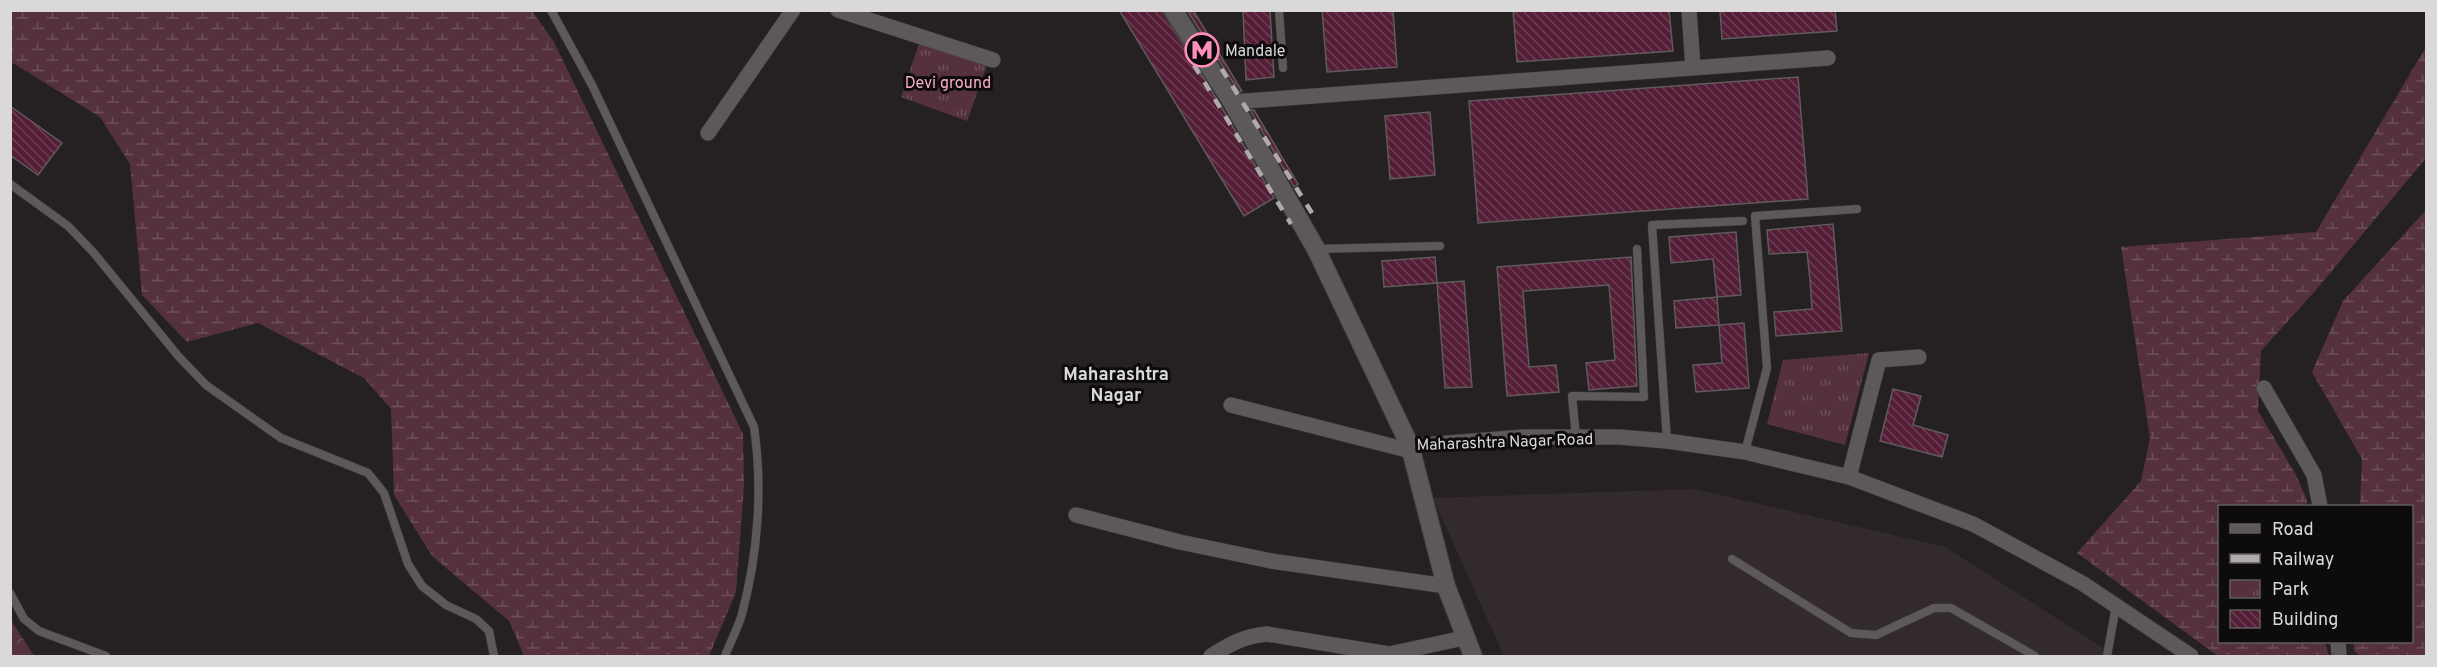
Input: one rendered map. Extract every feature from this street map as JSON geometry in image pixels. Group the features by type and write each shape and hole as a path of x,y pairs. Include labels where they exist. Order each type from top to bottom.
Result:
{"street":[{"path":"708,133 793,10"},
{"path":"838,10 993,60"},
{"name":"Maharashtra Nagar Road","path":"1173,10 1232,102 1316,249 1410,449 1524,437 1619,437 1745,452 1849,477 1973,524 2082,584 2191,657"},
{"path":"1689,10 1693,68"},
{"path":"1232,102 1828,58"},
{"path":"1849,477 1879,360 1919,357"},
{"path":"2264,388 2314,475 2320,505"},
{"path":"1231,405 1410,449 1446,586 1473,657"},
{"path":"1076,515 1180,542 1272,561 1446,586"},
{"path":"1211,657 1238,639 1251,635 1268,634 1389,655 1464,638"}],"lane":[{"path":"551,10 592,85 754,427 759,465 755,542 742,615 725,657"},
{"path":"1279,10 1283,68"},
{"path":"10,184 68,226 93,252 179,357 206,385 281,438 368,473 384,493 408,564 422,586 446,604 476,619 489,631 494,657"},
{"path":"1745,452 1767,368 1755,216 1857,209"},
{"path":"1667,441 1652,225 1743,221"},
{"path":"1316,249 1440,246"},
{"path":"1576,437 1572,396 1644,397 1637,249"},
{"path":"1732,559 1851,633 1876,635 1934,608 1951,608 2035,657"},
{"path":"10,593 24,619 39,631 106,657"},
{"path":"2107,657 2116,606"}],"shaded area":[{"path":"1695,489 1945,547 2116,656 1504,656 1433,498"}],"green space":[{"path":"10,11 532,11 554,42 743,434 744,485 736,592 709,656 524,656 509,621 432,556 394,495 391,409 364,378 258,323 187,342 142,295 130,164 100,117 11,62"},
{"name":"Devi ground","path":"920,41 987,65 967,121 901,97"},
{"path":"2426,47 2426,158 2315,291 2261,351 2258,411 2296,475 2307,505 2218,505 2218,643 2325,643 2329,656 2218,656 2077,553 2141,481 2150,438 2121,247 2316,232"},
{"path":"2426,210 2426,656 2360,656 2354,651 2354,643 2413,643 2413,505 2360,505 2362,459 2312,372 2343,301"},
{"path":"1869,353 1845,445 1767,424 1783,360"},
{"path":"11,620 34,656 11,656"}],"building":[{"path":"1119,10 1162,10 1274,198 1244,216"},
{"path":"1187,10 1193,10 1242,91 1239,92"},
{"path":"1243,10 1270,10 1274,77 1246,80"},
{"path":"1322,10 1393,10 1397,67 1327,72"},
{"path":"1513,10 1669,10 1673,51 1517,62"},
{"path":"1720,10 1835,10 1837,31 1722,39"},
{"path":"1798,77 1808,199 1478,223 1469,101"},
{"path":"10,106 62,143 38,175 10,155"},
{"path":"1250,110 1254,110 1298,184 1294,187"},
{"path":"1430,112 1435,175 1390,179 1385,116"},
{"path":"1833,224 1842,331 1776,336 1774,312 1812,309 1810,280 1807,252 1769,254 1767,230"},
{"path":"1736,232 1741,295 1717,297 1713,259 1671,263 1669,237"},
{"path":"1435,257 1437,283 1384,287 1382,261"},
{"path":"1631,257 1637,386 1589,390 1586,363 1615,360 1609,285 1523,291 1529,367 1556,365 1559,392 1507,396 1497,267"},
{"path":"1464,281 1472,387 1445,388 1437,283"},
{"path":"1717,297 1719,325 1676,328 1674,301"},
{"path":"1744,323 1749,388 1696,392 1693,365 1722,363 1719,325"},
{"path":"1893,389 1921,396 1913,425 1948,435 1942,457 1880,441"}],"railway":[{"path":"1211,52 1312,213"},
{"path":"1194,65 1291,224"}],"place":[{"name":"Mandale","path":"1202,50"}],"district":[{"name":"Maharashtra Nagar","path":"1116,384"}]}
